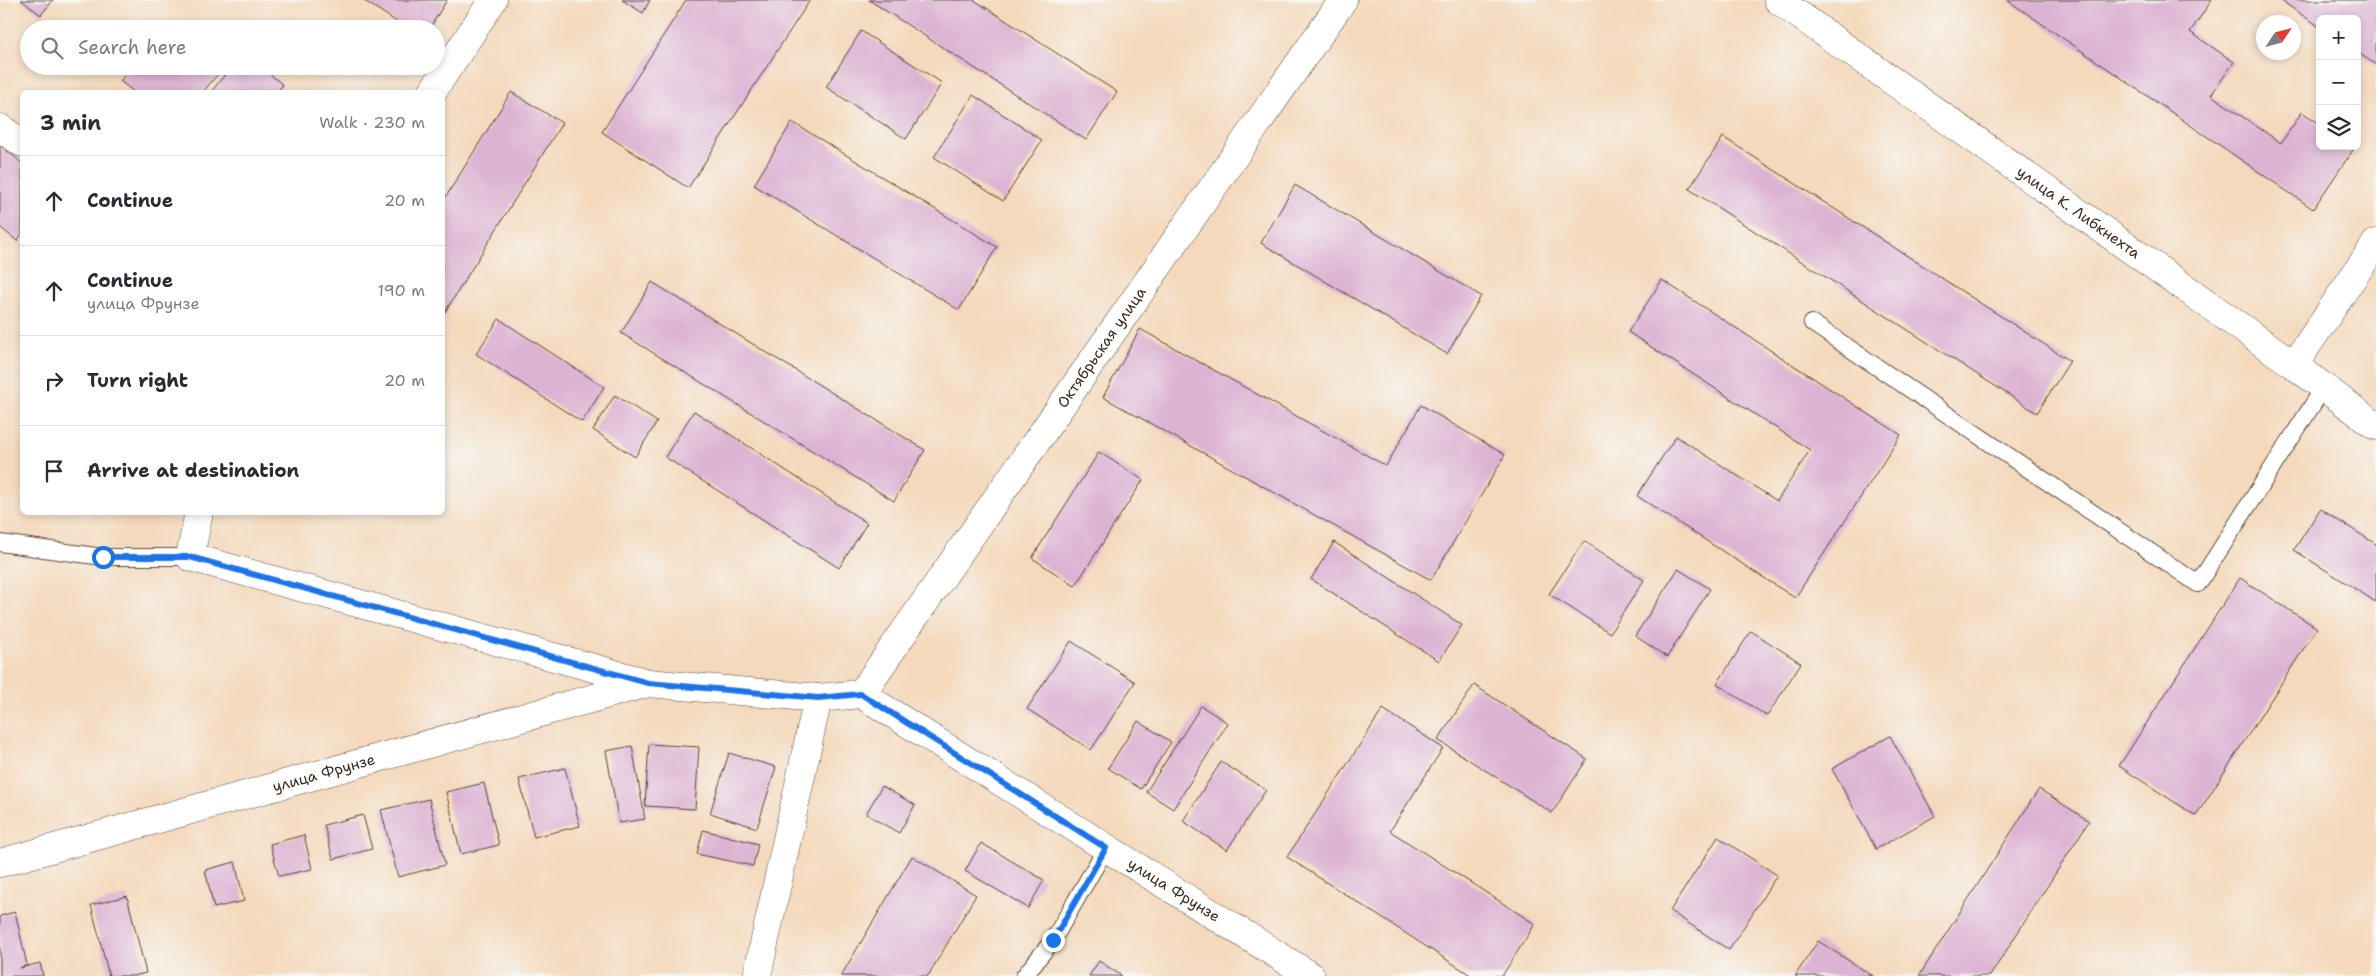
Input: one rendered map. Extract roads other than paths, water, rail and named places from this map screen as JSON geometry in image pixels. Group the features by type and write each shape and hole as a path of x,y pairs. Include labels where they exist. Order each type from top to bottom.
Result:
{"street":[{"path":"445,72 493,0"},
{"name":"Октябрьская улица","path":"861,694 1343,0"},
{"name":"улица К. Либкнехта","path":"1778,0 2294,365 2376,426"},
{"path":"433,90 443,75"},
{"path":"0,128 20,142"},
{"path":"2294,365 2376,243"},
{"path":"190,557 198,515"},
{"name":"улица Фрунзе","path":"190,557 648,683 818,698 861,694 1308,975"},
{"name":"улица Фрунзе","path":"0,863 648,683"},
{"path":"757,976 818,698"}],"lane":[{"path":"1812,323 2198,584 2324,387"},
{"path":"0,543 103,557 190,557"},
{"path":"1024,976 1053,940 1106,848"}]}
